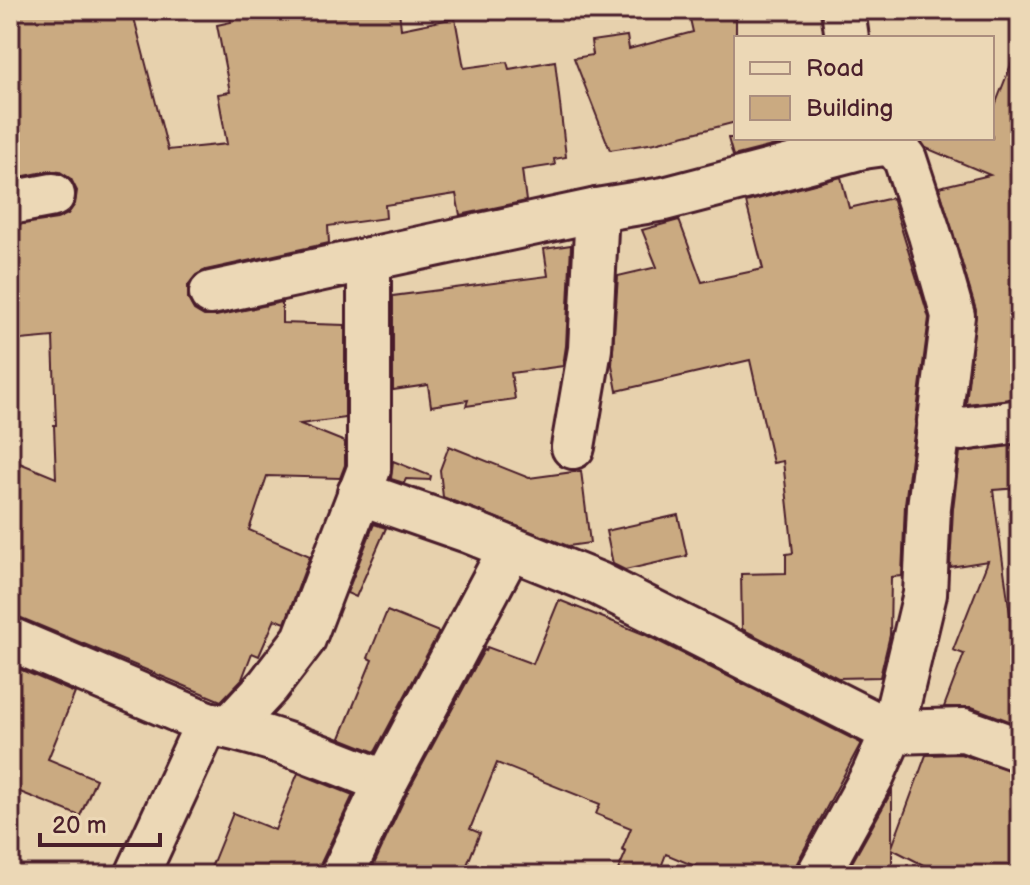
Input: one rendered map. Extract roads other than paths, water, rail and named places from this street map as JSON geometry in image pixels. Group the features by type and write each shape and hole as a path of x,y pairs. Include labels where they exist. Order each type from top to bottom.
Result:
{"street":[{"path":"843,10 847,36"},
{"path":"211,293 597,210 664,199 862,143 892,143 905,159 953,316 929,507 925,594 892,732 818,875"},
{"path":"10,203 53,195"},
{"path":"573,447 590,349 597,210"},
{"path":"137,875 218,725 268,686 304,639 369,469 369,259"},
{"path":"939,421 962,429 1020,421"},
{"path":"359,493 599,584 892,732 964,730 1020,750"},
{"path":"342,875 386,782 510,549"},
{"path":"12,644 218,725 311,752 386,782"}]}
